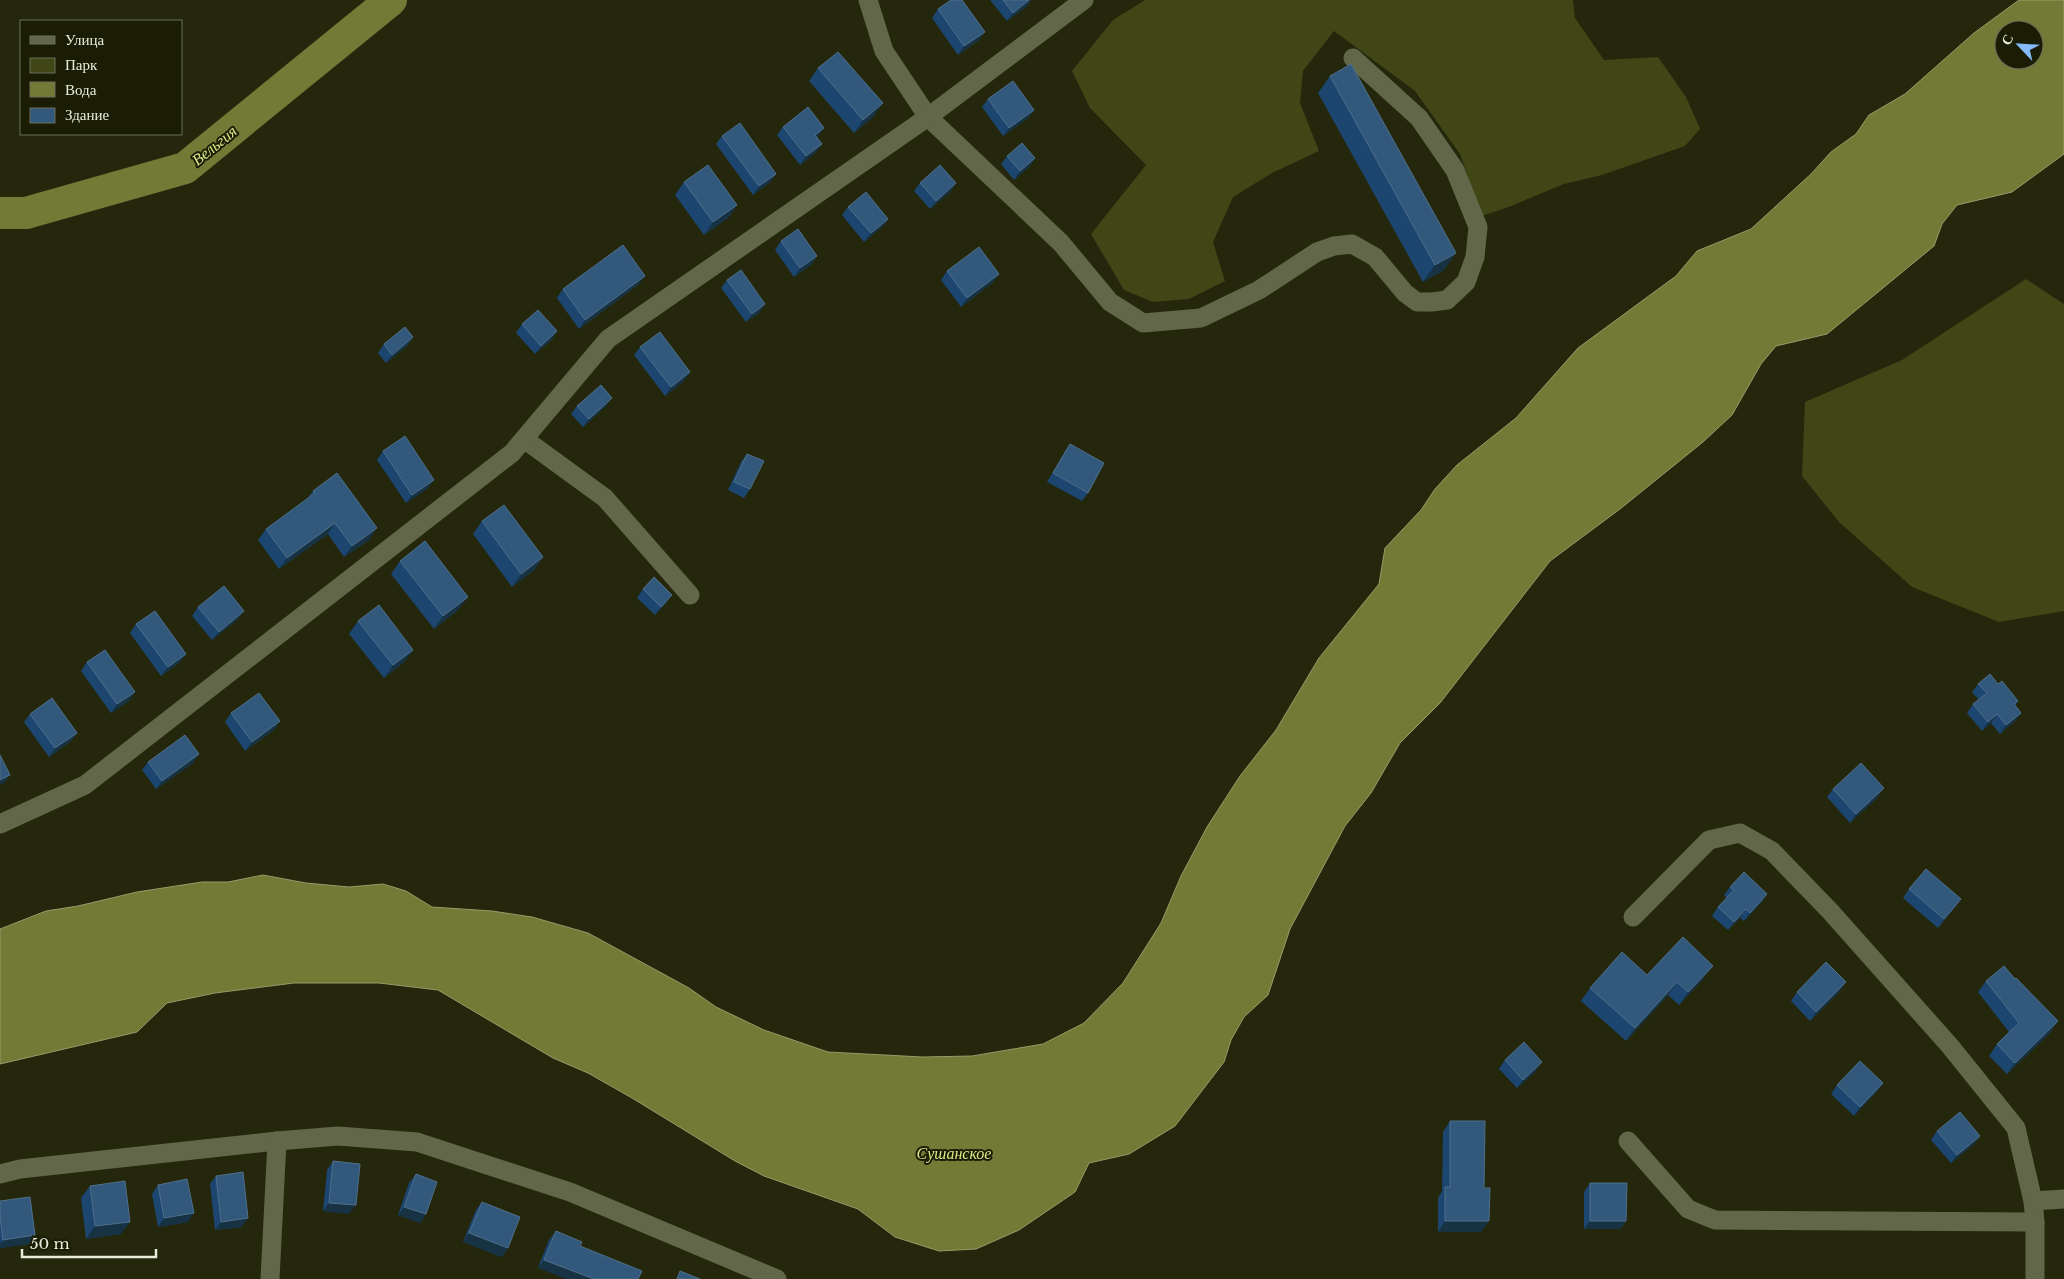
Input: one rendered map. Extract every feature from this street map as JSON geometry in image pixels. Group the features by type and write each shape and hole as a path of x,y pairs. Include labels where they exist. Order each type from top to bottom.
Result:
{"street":[{"path":"868,0 884,51 928,117 1062,243 1110,302 1143,323 1201,318 1259,290 1317,252 1334,246 1352,244 1375,257 1405,293 1417,302 1447,300 1466,282 1475,257 1478,227 1455,170 1419,118 1352,58"},
{"path":"0,824 86,785 504,459 524,439 608,339 928,117 1084,0"},
{"path":"524,439 604,498 690,595"},
{"path":"1634,917 1709,840 1740,833 1772,851 1830,911 1950,1046 2016,1128 2033,1200 2035,1279"},
{"path":"0,1174 20,1169 338,1136 417,1142 570,1192 777,1279"},
{"path":"270,1279 277,1141"},
{"path":"1628,1141 1688,1209 1715,1220 2035,1222"},
{"path":"2033,1200 2064,1199"}],"green space":[{"path":"1145,0 1573,0 1575,18 1604,60 1658,57 1686,97 1700,129 1685,146 1602,175 1564,184 1482,216 1460,154 1415,91 1334,31 1303,71 1300,103 1319,151 1272,173 1233,197 1213,242 1225,281 1189,299 1153,302 1124,290 1091,234 1146,165 1090,108 1072,71 1113,20"},
{"path":"2026,279 2064,304 2064,611 1999,622 1912,587 1839,522 1802,476 1805,402 1902,360"}],"water":[{"name":"Сушанское","path":"2019,0 2064,0 2064,154 2012,192 1957,205 1942,224 1934,246 1827,334 1776,346 1761,364 1732,415 1703,442 1620,509 1550,561 1440,703 1400,743 1371,793 1345,826 1290,929 1268,995 1244,1017 1231,1040 1224,1062 1175,1126 1129,1154 1089,1163 1075,1192 1019,1230 976,1249 939,1251 895,1237 858,1209 764,1176 735,1161 632,1098 588,1073 553,1058 438,990 379,983 294,983 215,993 167,1003 137,1032 0,1064 0,929 46,911 78,906 137,892 202,882 228,882 263,875 306,883 349,887 383,884 406,891 432,907 492,911 532,917 588,933 689,988 716,1007 764,1030 828,1052 922,1057 972,1056 1043,1044 1084,1023 1123,983 1161,923 1181,876 1207,827 1240,776 1276,730 1319,658 1379,584 1385,548 1421,510 1435,489 1457,465 1516,418 1578,348 1676,276 1697,251 1751,229 1811,174 1831,152 1856,134 1869,115 1905,94 1974,33"}],"building":[{"path":"951,0 962,0 985,32 964,46 938,9"},
{"path":"1003,0 1029,0 1013,13"},
{"path":"838,52 883,103 863,120 818,68"},
{"path":"1351,64 1456,253 1435,265 1330,76"},
{"path":"1013,81 1034,110 1009,128 988,99"},
{"path":"808,107 824,128 815,135 822,144 806,156 783,127"},
{"path":"740,123 776,174 759,186 722,136"},
{"path":"1022,143 1035,158 1020,171 1007,156"},
{"path":"708,165 737,205 713,222 684,182"},
{"path":"940,165 956,183 936,201 920,183"},
{"path":"866,192 888,219 871,233 848,207"},
{"path":"798,229 817,256 800,268 781,241"},
{"path":"623,245 645,276 585,320 563,289"},
{"path":"979,247 999,274 967,298 947,271"},
{"path":"741,270 765,304 752,314 727,280"},
{"path":"538,310 557,331 541,346 522,324"},
{"path":"405,327 413,337 392,355 384,344"},
{"path":"660,332 690,372 671,387 640,347"},
{"path":"601,385 612,398 589,419 577,406"},
{"path":"405,436 434,480 412,495 383,451"},
{"path":"1070,444 1104,463 1088,493 1053,473"},
{"path":"747,454 764,461 750,489 734,482"},
{"path":"337,473 377,528 352,546 335,523 287,558 266,529 315,493 313,491"},
{"path":"504,505 543,557 521,574 482,521"},
{"path":"425,541 468,597 443,616 400,561"},
{"path":"654,577 672,595 661,607 643,589"},
{"path":"224,586 244,611 219,632 198,607"},
{"path":"379,605 413,650 393,665 358,621"},
{"path":"155,611 186,654 168,667 136,624"},
{"path":"105,650 135,692 117,704 87,662"},
{"path":"1990,674 1998,684 2002,681 2018,701 2014,704 2021,713 2006,725 1997,714 1988,722 1973,704 1987,693 1978,684"},
{"path":"259,693 280,721 252,742 231,713"},
{"path":"52,698 77,733 55,748 30,714"},
{"path":"185,735 199,754 162,781 148,762"},
{"path":"0,755 10,775 0,780"},
{"path":"1861,763 1884,788 1856,814 1833,789"},
{"path":"1926,869 1961,899 1944,919 1909,889"},
{"path":"1744,872 1767,894 1750,913 1746,909 1734,922 1718,907 1734,890 1730,887"},
{"path":"1683,937 1713,966 1688,992 1677,982 1635,1028 1590,988 1622,952 1647,975"},
{"path":"1826,962 1846,982 1816,1012 1797,992"},
{"path":"2004,966 2058,1021 2015,1063 1997,1044 2019,1023 1986,981"},
{"path":"1524,1042 1542,1062 1523,1080 1505,1060"},
{"path":"1860,1061 1883,1083 1860,1107 1837,1085"},
{"path":"1960,1112 1980,1136 1957,1155 1937,1131"},
{"path":"1450,1121 1485,1121 1484,1188 1490,1188 1489,1221 1445,1221 1445,1187 1450,1187"},
{"path":"333,1161 360,1164 356,1205 329,1203"},
{"path":"243,1172 248,1218 221,1222 216,1176"},
{"path":"416,1174 437,1182 426,1214 404,1207"},
{"path":"187,1179 194,1213 164,1218 158,1185"},
{"path":"125,1181 130,1222 95,1226 90,1186"},
{"path":"1590,1183 1627,1183 1626,1221 1590,1221"},
{"path":"30,1197 35,1235 3,1240 0,1201"},
{"path":"482,1202 520,1217 508,1248 469,1233"},
{"path":"556,1231 582,1242 580,1246 642,1271 638,1279 594,1279 544,1260"},
{"path":"680,1271 700,1279 677,1279"}],"waterway":[{"name":"Вельгия","path":"0,213 26,213 185,168 391,0"}]}
